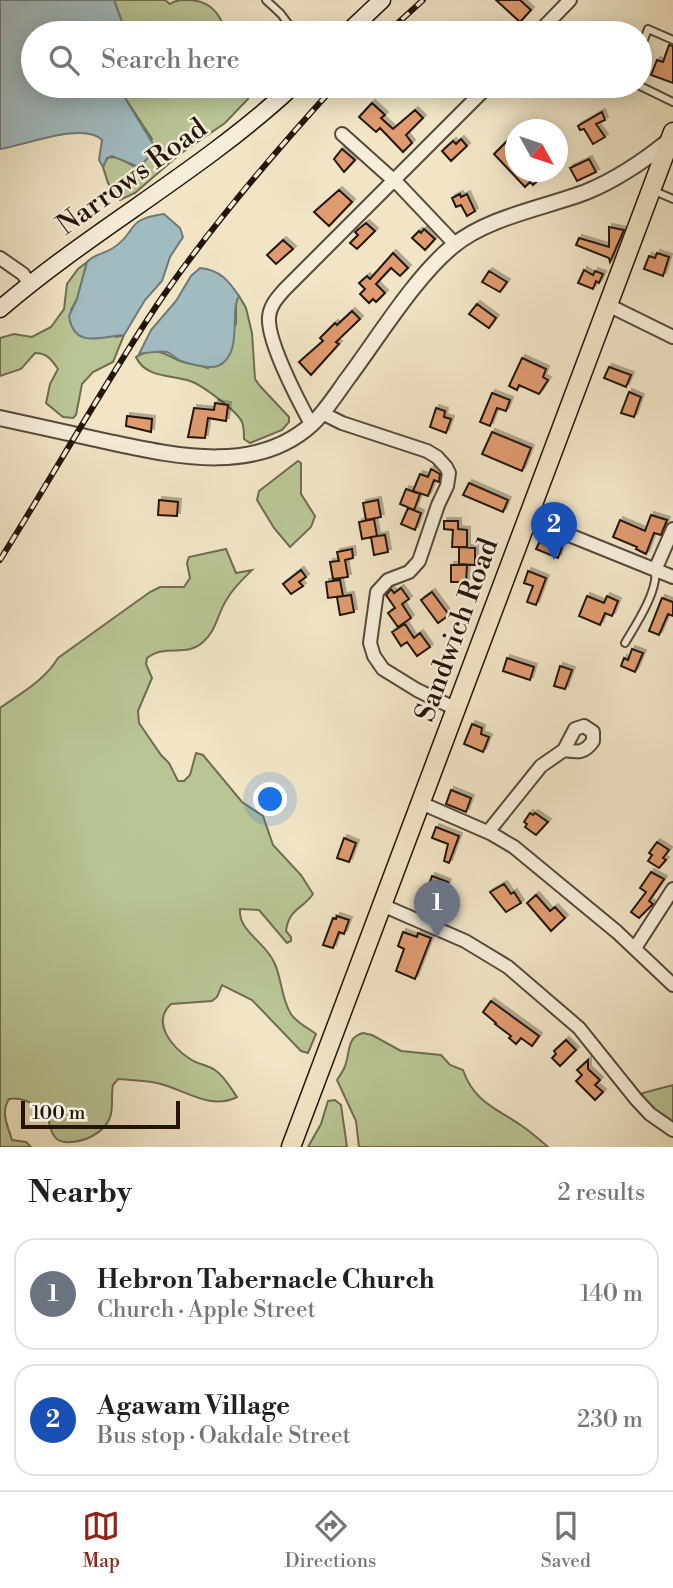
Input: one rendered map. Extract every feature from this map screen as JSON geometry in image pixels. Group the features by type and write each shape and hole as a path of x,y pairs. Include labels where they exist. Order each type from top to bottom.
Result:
{"main road":[{"path":"360,21 382,0"},
{"name":"Narrows Road","path":"0,309 30,284 217,149 279,98"},
{"name":"Sandwich Road","path":"291,1147 672,136"}],"street":[{"path":"550,21 570,0"},
{"path":"311,424 270,329 270,310 281,294 476,98"},
{"path":"342,134 395,180 455,244"},
{"path":"0,418 161,453 206,457 239,456 287,441 322,413 417,285 455,244 495,223 608,182 634,168 672,136"},
{"path":"0,258 23,274 30,284"},
{"path":"608,304 673,337"},
{"path":"322,413 342,423 427,451 437,457 447,470 447,486 435,512 419,561 409,572 388,580 377,592 370,643 374,656 383,669 456,709"},
{"path":"527,518 673,577"},
{"path":"655,570 673,529"},
{"path":"488,832 541,766 564,750"},
{"path":"421,803 488,832 514,847 635,948 673,985"},
{"path":"635,948 673,889"},
{"path":"382,905 454,936 508,967 579,1028 636,1099 650,1114 673,1130"}],"lane":[{"path":"266,0 286,21"},
{"path":"652,31 673,40"},
{"path":"652,92 673,102"},
{"path":"651,189 673,199"},
{"path":"625,643 651,593 657,578 655,570"}],"green space":[{"path":"114,0 165,0 170,4 182,0 202,2 217,13 221,21 122,21"},
{"path":"125,98 248,98 225,123 180,154 135,193 120,200 108,183 103,167 107,158 118,158 133,166 152,139"},
{"path":"87,262 77,299 71,310 116,337 124,335 113,362 93,372 82,384 76,415 73,418 63,417 46,403 50,384 58,369 54,363 46,356 35,353 21,369 0,376 0,338 14,334 32,337 51,327 64,309 67,284"},
{"path":"239,296 246,308 252,333 255,379 289,417 289,422 282,430 250,443 244,439 243,424 239,417 219,399 190,381 160,375 146,369 136,357 154,351 208,368 236,324 236,299"},
{"path":"298,461 301,463 301,494 315,516 311,527 290,547 274,528 257,500 259,491"},
{"path":"226,549 236,573 252,570 229,595 211,632 203,642 190,649 161,651 147,658 146,664 152,678 138,711 139,723 169,763 178,781 184,781 190,775 196,753 203,755 242,802 263,816 273,845 301,875 313,894 290,918 286,931 291,941 287,943 259,910 240,909 243,924 274,962 291,1014 316,1034 308,1053 301,1051 252,1000 222,985 217,997 212,1001 171,1004 165,1011 163,1027 183,1054 219,1073 237,1097 217,1102 197,1098 157,1083 118,1079 113,1085 108,1122 96,1134 69,1142 58,1140 54,1136 48,1113 24,1100 9,1099 5,1114 12,1140 26,1142 31,1147 0,1147 0,708 39,680 58,658 150,592 160,587 184,587 190,578 187,563 189,557"},
{"path":"363,1033 401,1051 441,1055 450,1065 463,1070 473,1090 480,1097 548,1147 359,1147 356,1121 337,1080 352,1041"},
{"path":"673,1085 673,1129 639,1094"},
{"path":"335,1100 341,1105 347,1147 308,1147 321,1124 328,1101"}],"water":[{"path":"0,0 114,0 122,21 21,21 21,98 125,98 153,144 149,157 139,167 112,156 107,158 103,167 99,160 102,140 82,133 53,136 0,149"},
{"path":"164,214 180,228 183,237 170,257 162,281 145,300 124,335 90,339 77,333 69,316 77,299 87,262 121,242 143,219"},
{"path":"200,268 223,277 239,296 233,343 226,360 218,366 210,367 181,361 167,352 139,354 151,330 176,301 191,276"}],"building":[{"path":"496,0 520,0 531,10 519,21"},
{"path":"669,45 673,46 673,83 652,75 657,60 663,62"},
{"path":"372,103 385,115 381,118 393,129 415,110 423,118 406,135 412,143 403,152 380,128 376,132 359,117"},
{"path":"602,112 605,120 596,124 605,137 593,144 584,129 580,130 578,126"},
{"path":"461,139 467,146 451,161 442,151 453,141 456,144"},
{"path":"505,143 505,166 494,154"},
{"path":"342,149 355,160 344,172 334,159"},
{"path":"589,159 596,172 577,181 570,168"},
{"path":"339,190 352,202 329,226 314,212"},
{"path":"460,194 461,197 467,194 475,211 467,216 461,205 456,207 452,198"},
{"path":"366,223 375,231 357,249 350,243 358,235 355,232"},
{"path":"609,227 624,230 610,262 609,258 576,245 579,238 609,247"},
{"path":"424,229 435,239 425,250 412,238"},
{"path":"283,240 293,249 276,264 267,255"},
{"path":"393,253 408,268 400,276 391,268 376,284 385,293 376,302 373,299 369,303 360,294 365,289 359,283 367,276 370,279"},
{"path":"657,253 669,257 663,276 644,269 649,256 655,258"},
{"path":"584,270 593,275 595,271 603,274 593,289 578,283"},
{"path":"489,271 507,282 500,292 482,282"},
{"path":"477,304 496,318 489,328 469,314"},
{"path":"352,311 360,319 336,342 339,344 311,375 299,362 323,341 320,338 335,323 337,325"},
{"path":"522,358 546,369 543,377 548,380 539,394 519,385 517,390 509,386"},
{"path":"609,367 631,375 626,387 604,378"},
{"path":"629,392 641,397 634,417 621,413"},
{"path":"492,393 510,400 506,411 497,408 490,426 480,422"},
{"path":"215,403 228,405 226,421 208,418 205,438 188,437 194,408 214,410"},
{"path":"436,408 445,411 444,417 451,419 446,433 430,427"},
{"path":"127,416 152,419 151,432 126,426"},
{"path":"492,432 531,448 522,471 482,454"},
{"path":"431,469 440,474 439,482 434,480 428,496 413,491 420,474 428,477"},
{"path":"469,483 508,500 503,512 463,495"},
{"path":"406,489 420,494 414,510 400,504"},
{"path":"159,500 178,502 177,516 158,515"},
{"path":"378,500 381,517 366,520 363,503"},
{"path":"408,508 421,513 415,530 401,524"},
{"path":"651,515 667,520 661,535 654,533 646,554 636,549 637,547 613,537 620,520 645,531"},
{"path":"374,519 377,536 362,539 359,522"},
{"path":"444,521 458,521 458,529 467,530 467,547 452,547 453,530 444,529"},
{"path":"385,535 388,552 374,555 371,537"},
{"path":"541,539 562,547 558,558 536,549"},
{"path":"459,547 475,548 475,565 459,564"},
{"path":"352,549 353,558 345,560 348,577 333,579 330,562 339,561 337,552"},
{"path":"451,565 467,565 466,582 451,582"},
{"path":"301,570 306,577 299,582 303,586 291,594 283,584"},
{"path":"528,571 546,578 536,605 527,602 533,586 524,583"},
{"path":"340,580 343,596 328,598 326,582"},
{"path":"401,588 409,599 402,604 411,618 398,627 388,613 395,608 386,595 391,589 394,593"},
{"path":"432,592 449,615 438,623 421,600"},
{"path":"351,595 354,612 340,615 337,597"},
{"path":"587,596 604,603 607,596 618,601 612,616 605,613 600,625 579,616"},
{"path":"662,598 673,602 673,616 668,614 659,635 649,631"},
{"path":"405,624 414,638 420,633 430,647 417,656 407,642 401,646 392,632"},
{"path":"632,649 643,653 635,672 621,666 624,658 628,660"},
{"path":"507,658 534,667 530,680 503,671"},
{"path":"560,666 572,670 565,689 554,686"},
{"path":"472,724 482,728 481,734 489,737 483,752 464,744"},
{"path":"451,790 471,798 466,812 446,804"},
{"path":"530,813 535,813 548,822 536,835 525,827 527,824 524,822"},
{"path":"436,827 459,836 449,863 444,861 448,844 432,838"},
{"path":"344,838 356,843 349,862 337,858"},
{"path":"657,842 669,850 663,858 666,860 659,868 648,861 652,855 649,853"},
{"path":"651,872 664,879 649,901 653,904 639,918 631,912 646,892 640,888"},
{"path":"432,876 448,882 443,896 427,890"},
{"path":"504,884 511,894 514,892 521,903 506,912 490,892"},
{"path":"536,895 550,911 555,907 565,918 551,931 527,903"},
{"path":"337,916 349,920 344,934 339,932 333,948 323,945 333,918 336,919"},
{"path":"403,932 417,937 418,933 431,938 415,979 396,971 404,949 398,946"},
{"path":"491,1001 539,1036 532,1046 521,1038 516,1044 509,1038 511,1036 483,1012"},
{"path":"566,1040 576,1050 560,1066 552,1058 556,1054 554,1051"},
{"path":"588,1060 588,1069 600,1080 595,1085 603,1092 595,1100 576,1081 582,1075 577,1070"}],"railway":[{"path":"400,21 423,0"},
{"path":"0,560 117,368 177,276 242,192 324,98"}],"place":[{"name":"Agawam Village","path":"554,560"},
{"name":"Hebron Tabernacle Church","path":"437,938"}]}
